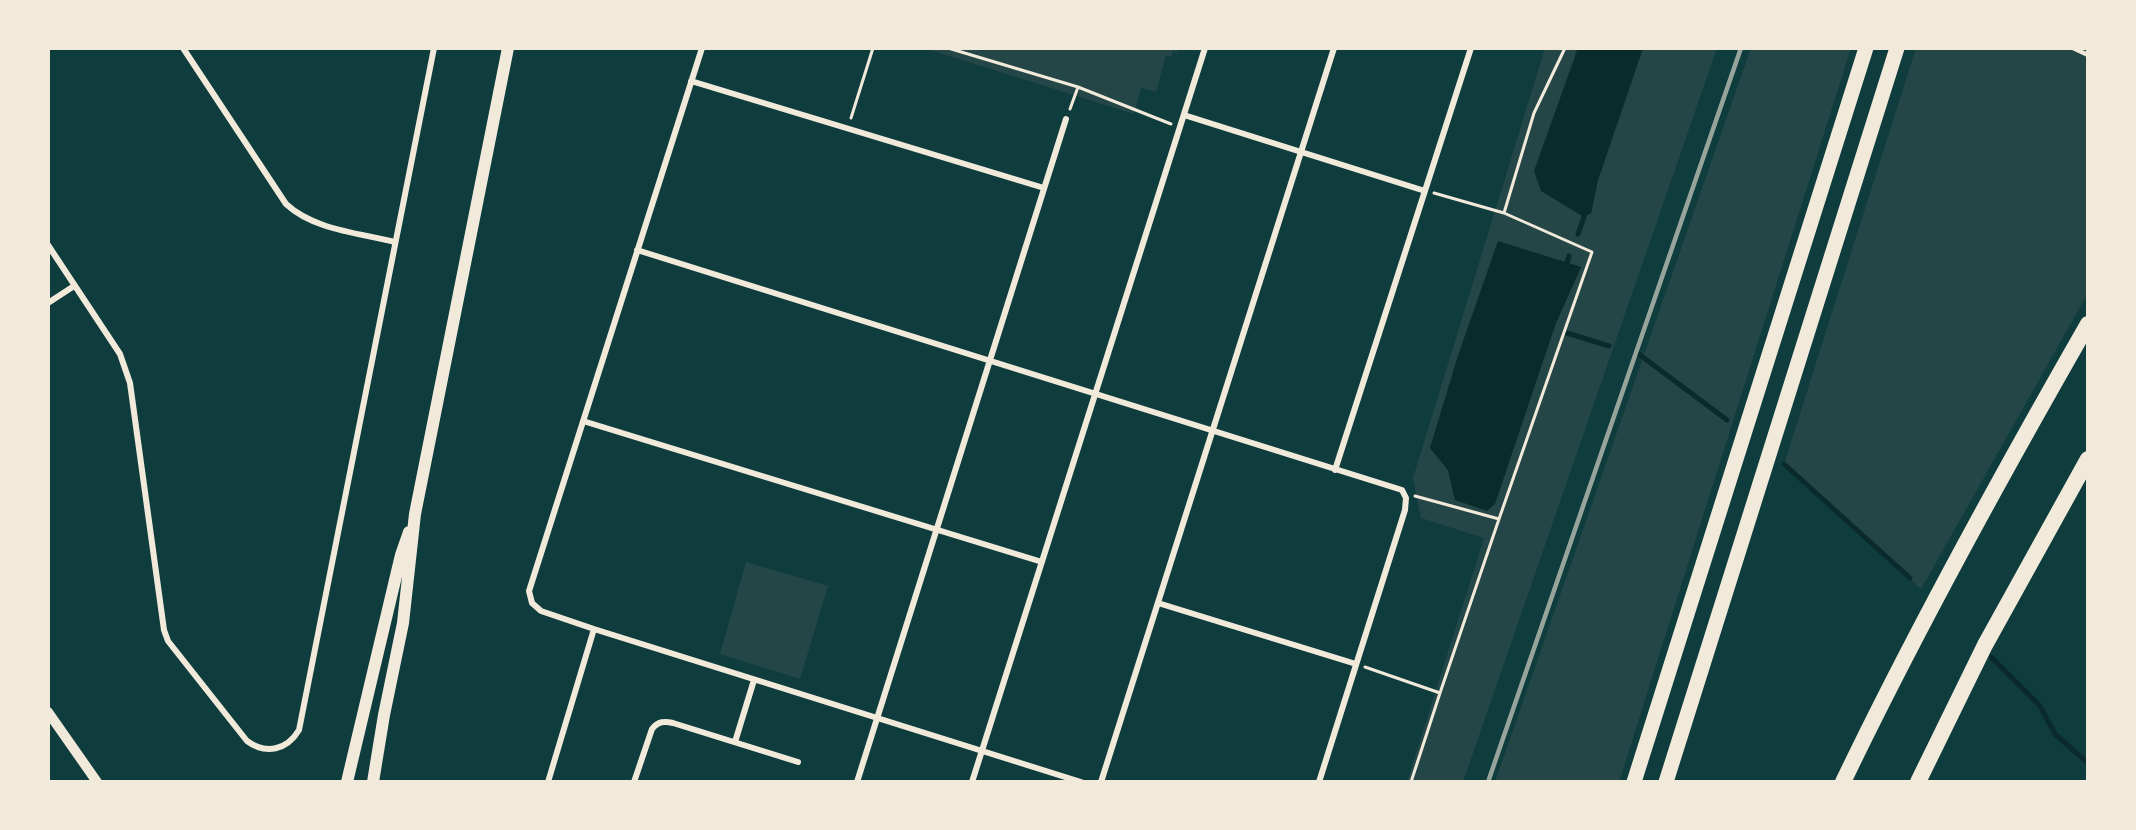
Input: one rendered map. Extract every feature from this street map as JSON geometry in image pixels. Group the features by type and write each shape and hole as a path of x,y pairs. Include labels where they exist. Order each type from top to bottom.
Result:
{"highway":[{"path":"1843,782 1926,615 2088,324"},
{"path":"1918,782 1985,645 2088,459"}],"main road":[{"path":"373,782 403,622 415,514 508,48"},
{"path":"1634,782 1866,48"},
{"path":"1666,782 1897,48"},
{"path":"347,782 401,555 415,514"}],"street":[{"path":"183,48 286,204 294,212 315,223 395,242"},
{"path":"48,245 120,354 130,383 164,630 168,641 247,741 254,746 268,750 276,749 290,742 299,730 434,48"},
{"path":"702,48 529,591 532,603 542,611 594,629 1082,782"},
{"path":"972,782 1205,48"},
{"path":"1101,782 1334,48"},
{"path":"1335,470 1471,48"},
{"path":"692,81 1044,188"},
{"path":"1184,116 1425,191"},
{"path":"857,782 1066,119"},
{"path":"637,250 1405,493 1406,510 1319,782"},
{"path":"48,303 74,286"},
{"path":"583,421 1042,562"},
{"path":"1158,603 1356,664"},
{"path":"548,782 594,629"},
{"path":"735,742 754,680"},
{"path":"48,712 97,782"},
{"path":"634,782 649,735 658,723 674,723 798,762"}],"lane":[{"path":"2073,48 2088,55"}],"path":[{"path":"848,128 873,48"},
{"path":"948,48 1078,87 1180,127"},
{"path":"1504,213 1534,113 1565,48"},
{"path":"1066,119 1078,87"},
{"path":"1411,782 1592,252 1504,213 1425,191"},
{"path":"1405,493 1499,519"},
{"path":"1356,664 1440,693"}],"shaded area":[{"path":"924,48 1179,48 1177,52 1173,51 1171,57 1166,55 1156,92 1141,88 1134,114"},
{"path":"1545,48 1578,48 1575,54 1576,212 1584,217 1591,213 1598,180 1643,48 1717,48 1463,782 1407,782 1484,538 1421,518 1413,478","holes":["1498,242 1581,267 1556,323 1455,500 1448,470 1430,448 1458,356"]},
{"path":"1578,48 1643,48 1598,180 1591,213 1584,217 1541,191 1534,171"},
{"path":"1751,48 1851,48 1619,782 1495,782"},
{"path":"1916,48 2088,48 2088,293 1921,589 1784,464"},
{"path":"1498,241 1581,267 1556,323 1495,504 1487,511 1455,500 1448,470 1430,448 1458,356"},
{"path":"746,562 828,586 800,679 720,654"}],"waterway":[{"path":"1578,234 1584,217"},
{"path":"1565,269 1569,256"},
{"path":"1567,333 1609,346"},
{"path":"1640,355 1727,420"},
{"path":"1784,464 1910,578"},
{"path":"1991,657 2040,706 2055,734 2088,763"}],"railway":[{"path":"1488,782 1741,48"}]}
